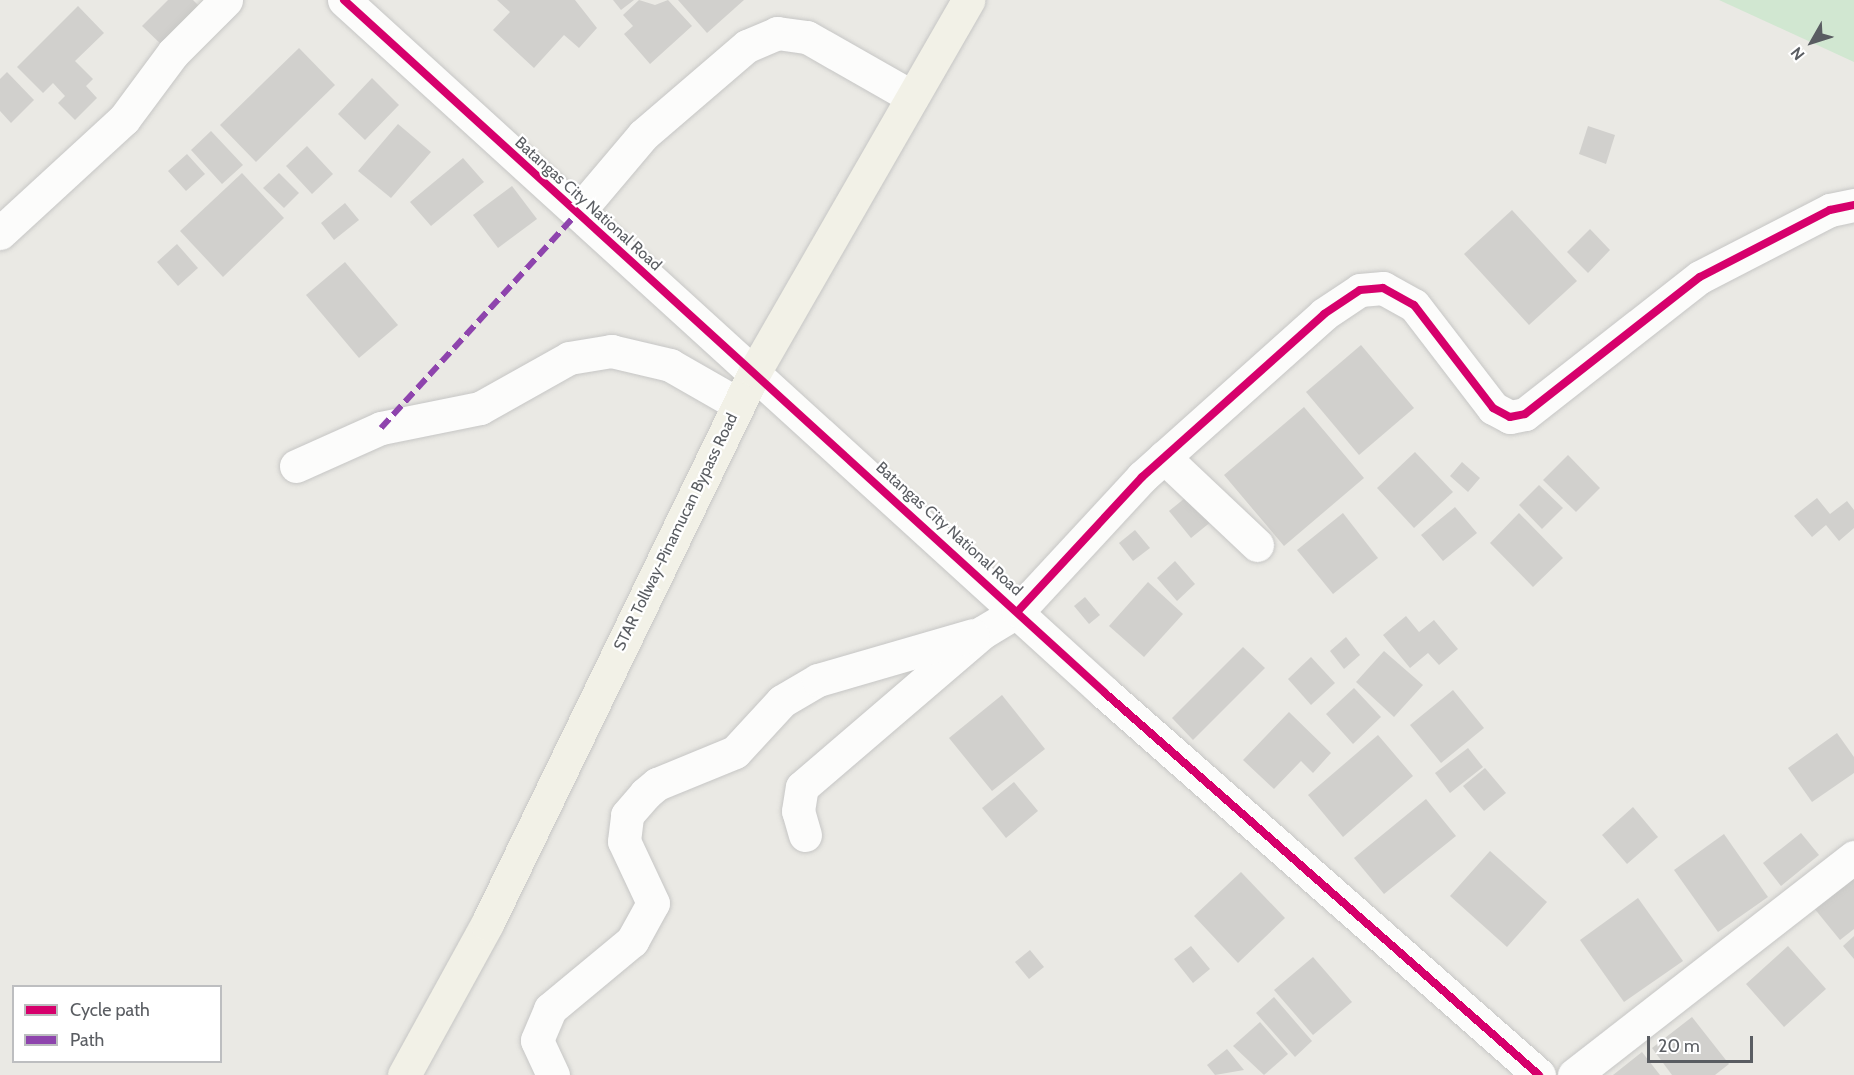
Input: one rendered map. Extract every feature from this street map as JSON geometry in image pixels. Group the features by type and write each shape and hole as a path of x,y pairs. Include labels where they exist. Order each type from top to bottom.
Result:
{"main road":[{"name":"STAR Tollway-Pinamucan Bypass Road","path":"404,1075 487,924 755,371 968,0"}],"street":[{"path":"0,233 124,119 173,53 226,0"},
{"name":"Batangas City National Road","path":"344,0 1354,916 1539,1075"},
{"path":"578,212 643,135 747,46 777,33 807,37 912,97"},
{"path":"805,835 798,811 802,787 983,632 1018,611 1164,457 1324,314 1360,290 1383,288 1414,305 1493,408 1510,417 1525,414 1700,278 1830,210 1854,205"},
{"path":"296,466 381,428 480,408 569,358 611,351 669,364 738,404"},
{"path":"1164,457 1257,545"},
{"path":"553,1075 537,1040 550,1009 632,941 653,903 624,841 627,815 645,794 657,784 735,752 782,701 818,680 983,632"},
{"path":"1574,1075 1854,857"}],"green space":[{"path":"1719,0 1854,0 1854,62"}],"building":[{"path":"168,0 193,0 202,9 164,47 142,26"},
{"path":"497,0 575,0 597,28 579,48 564,35 534,68 493,30 510,12"},
{"path":"613,0 634,0 621,10"},
{"path":"639,0 655,5 668,0 692,26 650,64 624,34 633,26 623,15"},
{"path":"678,0 744,0 707,33"},
{"path":"78,6 104,33 75,61 93,79 86,86 97,98 75,120 58,103 65,96 53,83 43,93 17,67"},
{"path":"299,48 335,85 256,162 220,125"},
{"path":"7,72 34,100 11,123 0,111 0,79"},
{"path":"372,78 399,105 365,140 338,114"},
{"path":"398,124 431,152 391,198 358,171"},
{"path":"1588,126 1615,135 1606,164 1579,154"},
{"path":"211,131 243,165 222,184 191,150"},
{"path":"307,146 333,174 312,194 286,166"},
{"path":"187,154 205,174 186,191 168,171"},
{"path":"463,158 484,182 431,226 410,202"},
{"path":"242,173 284,218 223,277 180,231"},
{"path":"279,173 299,193 284,208 263,188"},
{"path":"512,186 537,219 498,248 473,215"},
{"path":"345,203 359,220 334,240 321,223"},
{"path":"1512,210 1577,281 1529,325 1464,254"},
{"path":"1590,229 1610,250 1588,273 1567,252"},
{"path":"177,244 198,268 178,286 157,262"},
{"path":"345,262 398,325 359,358 306,295"},
{"path":"1361,345 1414,408 1359,455 1306,392"},
{"path":"1304,407 1364,478 1284,546 1224,475"},
{"path":"1415,452 1453,492 1414,528 1377,488"},
{"path":"1568,455 1600,488 1576,512 1543,480"},
{"path":"1462,462 1480,478 1468,492 1450,476"},
{"path":"1539,485 1563,508 1542,529 1519,505"},
{"path":"1190,494 1212,521 1191,538 1169,511"},
{"path":"1817,498 1830,514 1847,501 1854,510 1854,528 1839,541 1826,525 1812,537 1794,516"},
{"path":"1455,507 1477,533 1443,561 1421,535"},
{"path":"1343,513 1378,558 1333,594 1297,550"},
{"path":"1519,513 1563,558 1533,587 1490,543"},
{"path":"1135,530 1150,548 1133,561 1119,543"},
{"path":"1175,561 1195,584 1177,601 1157,578"},
{"path":"1148,582 1183,614 1144,657 1109,626"},
{"path":"1085,597 1100,615 1089,624 1074,606"},
{"path":"1406,616 1419,632 1434,620 1458,649 1439,665 1428,653 1410,668 1383,635"},
{"path":"1346,637 1360,655 1344,669 1330,651"},
{"path":"1243,647 1265,668 1193,740 1172,718"},
{"path":"1384,651 1423,685 1394,717 1356,682"},
{"path":"1311,657 1335,683 1311,705 1288,679"},
{"path":"1354,688 1381,717 1353,744 1326,714"},
{"path":"1453,690 1484,728 1441,763 1410,725"},
{"path":"1002,695 1045,749 992,791 949,738"},
{"path":"1289,712 1331,753 1313,773 1301,761 1274,789 1243,760"},
{"path":"1837,733 1854,757 1854,773 1812,802 1788,768"},
{"path":"1378,735 1413,776 1343,837 1308,795"},
{"path":"1468,748 1483,767 1450,793 1435,773"},
{"path":"1485,768 1506,793 1484,811 1463,786"},
{"path":"1014,782 1038,811 1006,838 982,808"},
{"path":"1426,799 1456,836 1384,894 1354,858"},
{"path":"1633,807 1658,837 1627,864 1602,835"},
{"path":"1801,833 1819,855 1781,886 1763,863"},
{"path":"1724,834 1768,897 1718,932 1674,870"},
{"path":"1490,851 1547,902 1507,947 1450,896"},
{"path":"1854,866 1854,929 1840,940 1809,902"},
{"path":"1241,872 1285,918 1238,963 1194,916"},
{"path":"1638,898 1683,961 1624,1002 1580,940"},
{"path":"1854,936 1854,959 1843,946"},
{"path":"1191,946 1210,969 1193,983 1174,959"},
{"path":"1788,946 1826,989 1784,1027 1746,984"},
{"path":"1030,950 1044,967 1029,979 1015,962"},
{"path":"1313,957 1352,1002 1313,1035 1274,990"},
{"path":"1274,997 1312,1041 1295,1057 1256,1013"},
{"path":"1692,1017 1729,1064 1715,1075 1672,1075 1652,1048"},
{"path":"1260,1022 1288,1054 1264,1075 1233,1046"},
{"path":"1227,1049 1244,1070 1215,1075 1207,1065"},
{"path":"1642,1052 1660,1075 1613,1075"}],"marked path":[{"path":"381,428 578,212"}],"cycle path":[{"path":"344,0 1105,693 1539,1075"},
{"path":"1018,611 1142,477 1324,314 1360,290 1383,288 1414,305 1493,408 1510,417 1525,414 1700,277 1830,210 1854,205"}]}
